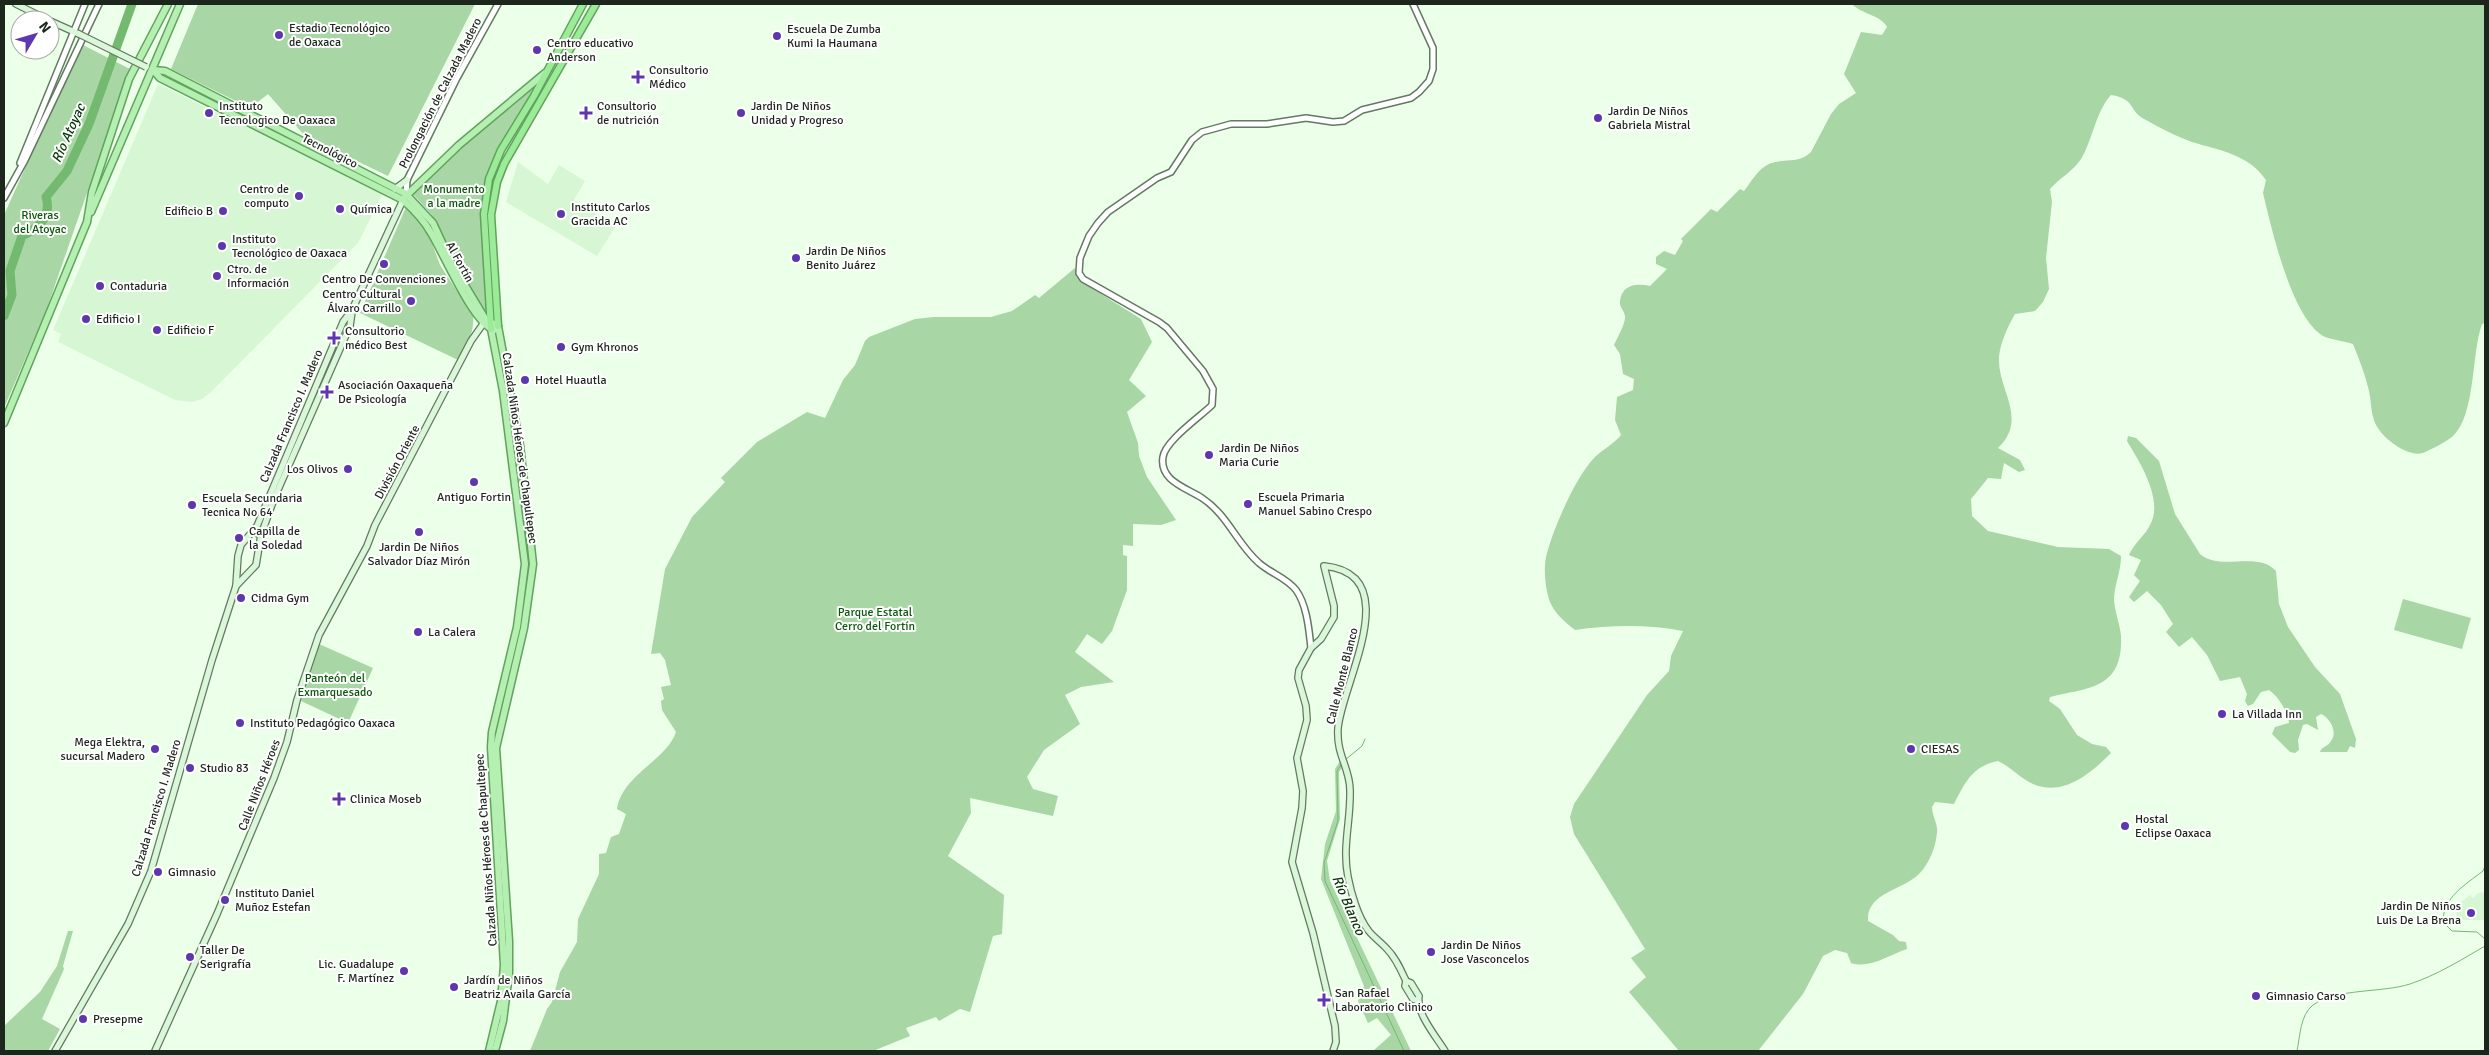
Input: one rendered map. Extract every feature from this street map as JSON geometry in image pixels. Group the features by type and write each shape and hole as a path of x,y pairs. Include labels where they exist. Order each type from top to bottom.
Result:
{"highway":[{"path":"488,322 484,214 489,179 501,150 584,4"},
{"path":"499,329 491,216 497,182 504,164 596,4"}],"main road":[{"path":"16,4 28,10"},
{"path":"87,222 92,192 111,128 129,79 168,4"},
{"path":"4,423 180,4"},
{"path":"60,25 153,70"},
{"name":"Tecnológico","path":"153,70 165,71 405,197"},
{"name":"Tecnológico","path":"153,70 160,78 225,111 395,189 405,197"},
{"name":"Calzada Francisco I. Madero","path":"55,1051 128,924 151,871 212,660 236,586 238,556 241,544 257,526 343,322 352,310 405,197 478,128 545,73"},
{"path":"225,111 228,103"},
{"path":"395,189 408,180"},
{"name":"Al Fortín","path":"405,197 433,223 446,253 488,322"},
{"name":"Calzada Francisco I. Madero","path":"236,586 256,565 261,535 306,422 350,326 352,310"},
{"path":"488,322 499,329"},
{"name":"División Oriente","path":"375,525 471,340 488,322"},
{"name":"Calzada Niños Héroes de Chapultepec","path":"488,322 502,383 525,564 517,627 492,732 490,748 504,965 501,1001 489,1051"},
{"name":"Calzada Niños Héroes de Chapultepec","path":"495,1051 503,1021 510,974 509,932 496,748 524,628 533,564 520,445 499,329"},
{"name":"Calle Niños Héroes","path":"155,1051 224,897 288,742 297,700 319,634 367,546 375,525"},
{"path":"253,531 261,535"},
{"name":"Calle Monte Blanco","path":"1311,648 1321,639 1334,616 1334,606 1324,566 1337,567 1348,572 1362,587 1367,616 1339,721 1337,742 1350,790 1345,845 1348,878 1363,922 1368,931 1392,954 1406,981 1412,983 1419,995 1418,1001 1421,1010 1444,1051"},
{"path":"1311,648 1298,678 1307,711 1307,720 1297,758 1303,791 1302,808 1292,862 1335,1026 1336,1042 1333,1051"}],"street":[{"path":"4,198 76,32 85,4"},
{"path":"18,169 25,160 98,4"},
{"name":"Prolongación de Calzada Madero","path":"405,197 408,180 458,78 498,4"},
{"path":"1311,648 1308,627 1296,590 1258,563 1218,510 1202,497 1175,484 1163,466 1164,453 1212,405 1213,389 1203,371 1159,322 1083,279 1079,274 1080,258 1089,236 1108,212 1157,178 1171,172 1192,140 1202,132 1231,124 1267,124 1306,118 1333,122 1344,121 1362,110 1415,95 1429,81 1433,69 1433,48 1413,4"},
{"name":"División Oriente","path":"488,322 496,305"}],"shaded area":[{"name":"Instituto Tecnológico de Oaxaca","path":"158,84 383,193 358,243 211,392 202,399 192,402 175,400 58,342 61,334 53,330"},
{"name":"Instituto Carlos Gracida AC","path":"518,162 548,184 559,165 585,181 574,200 616,226 597,256 506,202"},
{"name":"Jardin De Niños Luis De La Brena","path":"2485,892 2485,920 2457,920 2456,906 2470,895 2473,898 2478,893"}],"green space":[{"path":"198,4 475,4 388,176 305,136 268,94 250,108 171,69"},
{"path":"1852,4 2485,4 2485,323 2482,324 2469,400 2460,427 2452,437 2420,454 2407,451 2394,444 2374,422 2370,396 2353,344 2323,336 2312,326 2292,292 2284,271 2263,193 2266,180 2259,171 2251,164 2233,155 2173,134 2139,116 2124,99 2111,95 2098,117 2081,159 2050,189 2052,202 2046,258 2049,289 2043,302 2035,311 2015,314 2001,346 1999,357 2000,369 2009,404 2011,426 2007,437 1998,448 2020,460 2025,470 2019,472 2004,463 2001,479 1988,478 1971,499 1972,516 1988,531 2058,547 2109,549 2121,556 2114,598 2121,636 2120,653 2116,666 2110,676 2101,683 2078,691 2050,697 2049,701 2060,709 2077,735 2092,744 2106,747 2111,753 2086,775 2066,785 2055,787 2033,784 1998,761 1989,763 1976,771 1966,782 1954,804 1935,802 1932,807 1937,829 1936,838 1931,855 1923,870 1912,879 1879,898 1869,912 1868,921 1893,935 1899,941 1906,942 1907,949 1865,964 1851,963 1847,953 1835,950 1823,956 1803,994 1758,1051 1679,1051 1629,992 1646,977 1631,958 1645,949 1574,834 1570,817 1574,804 1647,695 1669,671 1671,656 1683,631 1657,627 1629,626 1575,630 1557,614 1550,602 1545,578 1545,564 1550,542 1560,516 1580,476 1595,457 1621,435 1615,420 1617,397 1633,390 1634,379 1623,374 1620,354 1614,345 1625,319 1620,303 1621,295 1631,286 1650,286 1667,269 1656,264 1656,257 1664,251 1675,255 1683,241 1681,239 1711,209 1717,212 1740,189 1744,191 1761,169 1774,162 1802,158 1811,152 1831,114 1839,104 1856,93 1844,74 1861,32 1882,35 1887,27 1876,17"},
{"name":"Riveras del Atoyac","path":"81,44 130,69 46,311 4,408 4,215"},
{"name":"Monumento a la madre","path":"535,86 485,192 486,313 484,313 452,261 432,215 413,194 468,141"},
{"path":"406,207 418,217 429,235 440,265 473,316 473,328 458,360 360,313"},
{"name":"Parque Estatal Cerro del Fortín","path":"1075,268 1082,282 1141,319 1152,342 1129,380 1146,396 1127,412 1147,477 1176,520 1161,525 1133,524 1133,546 1123,545 1123,555 1127,556 1127,590 1112,631 1102,644 1087,634 1075,652 1114,682 1081,687 1065,695 1080,724 1044,750 1027,777 1033,789 1058,796 1053,816 970,798 971,813 948,856 1004,895 1002,934 993,936 970,1012 960,1009 939,1021 936,1017 906,1028 910,1036 873,1051 530,1051 547,1009 552,1002 560,972 577,942 578,919 599,874 599,854 606,853 611,837 619,834 626,814 617,809 621,797 635,777 664,751 676,732 662,710 661,701 664,699 661,687 671,685 665,660 660,653 651,654 665,569 692,517 725,482 721,478 757,442 807,412 825,418 843,380 855,365 865,341 869,337 915,319 991,317 1012,311 1035,295 1039,298"},
{"path":"2128,436 2136,438 2159,461 2175,514 2200,554 2218,561 2259,562 2268,565 2276,571 2279,604 2288,627 2315,667 2340,694 2356,739 2355,748 2350,746 2347,752 2320,752 2330,743 2334,734 2330,722 2321,714 2316,717 2318,730 2307,724 2303,725 2298,740 2299,750 2295,753 2290,752 2272,734 2275,727 2289,723 2285,709 2269,690 2261,692 2253,704 2248,706 2245,701 2247,694 2240,677 2220,681 2207,655 2192,637 2179,647 2166,632 2173,624 2161,605 2147,591 2134,602 2129,597 2140,581 2134,575 2141,560 2129,555 2151,523 2154,513 2154,502 2148,480 2127,441"},
{"path":"2403,599 2471,618 2462,649 2394,630"},
{"name":"Panteón del Exmarquesado","path":"319,644 373,668 348,723 301,701"},
{"path":"1340,761 1343,766 1339,772 1340,819 1327,861 1330,881 1411,1051 1374,1050 1391,1035 1377,1018 1368,1023 1358,1001 1364,986 1321,879 1325,844 1336,811 1335,769"},
{"path":"68,931 73,931 63,966 64,969 42,1019 60,1029 48,1051 4,1051 4,1026 40,992 57,966"}],"waterway":[{"name":"Río Atoyac","path":"4,316 12,295 10,271 22,236 39,225 46,216 46,197 67,171 89,124 132,4"},
{"name":"Río Blanco","path":"1345,760 1362,746 1365,739"},
{"name":"Río Blanco","path":"1341,765 1337,771 1338,821 1324,863 1325,881 1404,1051"},
{"path":"2485,866 2483,871 2456,892 2447,905 2443,922 2452,931 2477,932 2485,939"},
{"path":"2297,1051 2305,1014 2313,1005 2347,993 2410,984 2439,972 2485,946"}],"place":[{"name":"Estadio Tecnológico de Oaxaca","path":"279,35"},
{"name":"Escuela De Zumba Kumi Ia Haumana","path":"777,36"},
{"name":"Centro educativo Anderson","path":"537,50"},
{"name":"Consultorio Médico","path":"638,77"},
{"name":"Instituto Tecnologico De Oaxaca","path":"209,113"},
{"name":"Consultorio de nutrición","path":"586,113"},
{"name":"Jardin De Niños Unidad y Progreso","path":"741,113"},
{"name":"Jardin De Niños Gabriela Mistral","path":"1598,118"},
{"name":"Centro de computo","path":"299,196"},
{"name":"Química","path":"340,209"},
{"name":"Edificio B","path":"223,211"},
{"name":"Instituto Carlos Gracida AC","path":"561,214"},
{"name":"Instituto Tecnológico de Oaxaca","path":"222,246"},
{"name":"Jardin De Niños Benito Juárez","path":"796,258"},
{"name":"Centro De Convenciones","path":"384,264"},
{"name":"Ctro. de Información","path":"217,276"},
{"name":"Contaduria","path":"100,286"},
{"name":"Centro Cultural Álvaro Carrillo","path":"411,301"},
{"name":"Edificio I","path":"86,319"},
{"name":"Edificio F","path":"157,330"},
{"name":"Consultorio médico Best","path":"334,338"},
{"name":"Gym Khronos","path":"561,347"},
{"name":"Hotel Huautla","path":"525,380"},
{"name":"Asociación Oaxaqueña De Psicología","path":"327,392"},
{"name":"Jardin De Niños Maria Curie","path":"1209,455"},
{"name":"Los Olivos","path":"348,469"},
{"name":"Antiguo Fortin","path":"474,482"},
{"name":"Escuela Primaria Manuel Sabino Crespo","path":"1248,504"},
{"name":"Escuela Secundaria Tecnica No 64","path":"192,505"},
{"name":"Jardin De Niños Salvador Díaz Mirón","path":"419,532"},
{"name":"Capilla de la Soledad","path":"239,538"},
{"name":"Cidma Gym","path":"241,598"},
{"name":"La Calera","path":"418,632"},
{"name":"La Villada Inn","path":"2222,714"},
{"name":"Instituto Pedagógico Oaxaca","path":"240,723"},
{"name":"Mega Elektra, sucursal Madero","path":"155,749"},
{"name":"CIESAS","path":"1911,749"},
{"name":"Studio 83","path":"190,768"},
{"name":"Clinica Moseb","path":"339,799"},
{"name":"Hostal Eclipse Oaxaca","path":"2125,826"},
{"name":"Gimnasio","path":"158,872"},
{"name":"Instituto Daniel Muñoz Estefan","path":"225,900"},
{"name":"Jardin De Niños Luis De La Brena","path":"2471,913"},
{"name":"Jardin De Niños Jose Vasconcelos","path":"1431,952"},
{"name":"Taller De Serigrafía","path":"190,957"},
{"name":"Lic. Guadalupe F. Martínez","path":"404,971"},
{"name":"Jardín de Niños Beatriz Availa García","path":"454,987"},
{"name":"Gimnasio Carso","path":"2256,996"},
{"name":"San Rafael Laboratorio Clinico","path":"1324,1000"},
{"name":"Presepme","path":"83,1019"}]}
